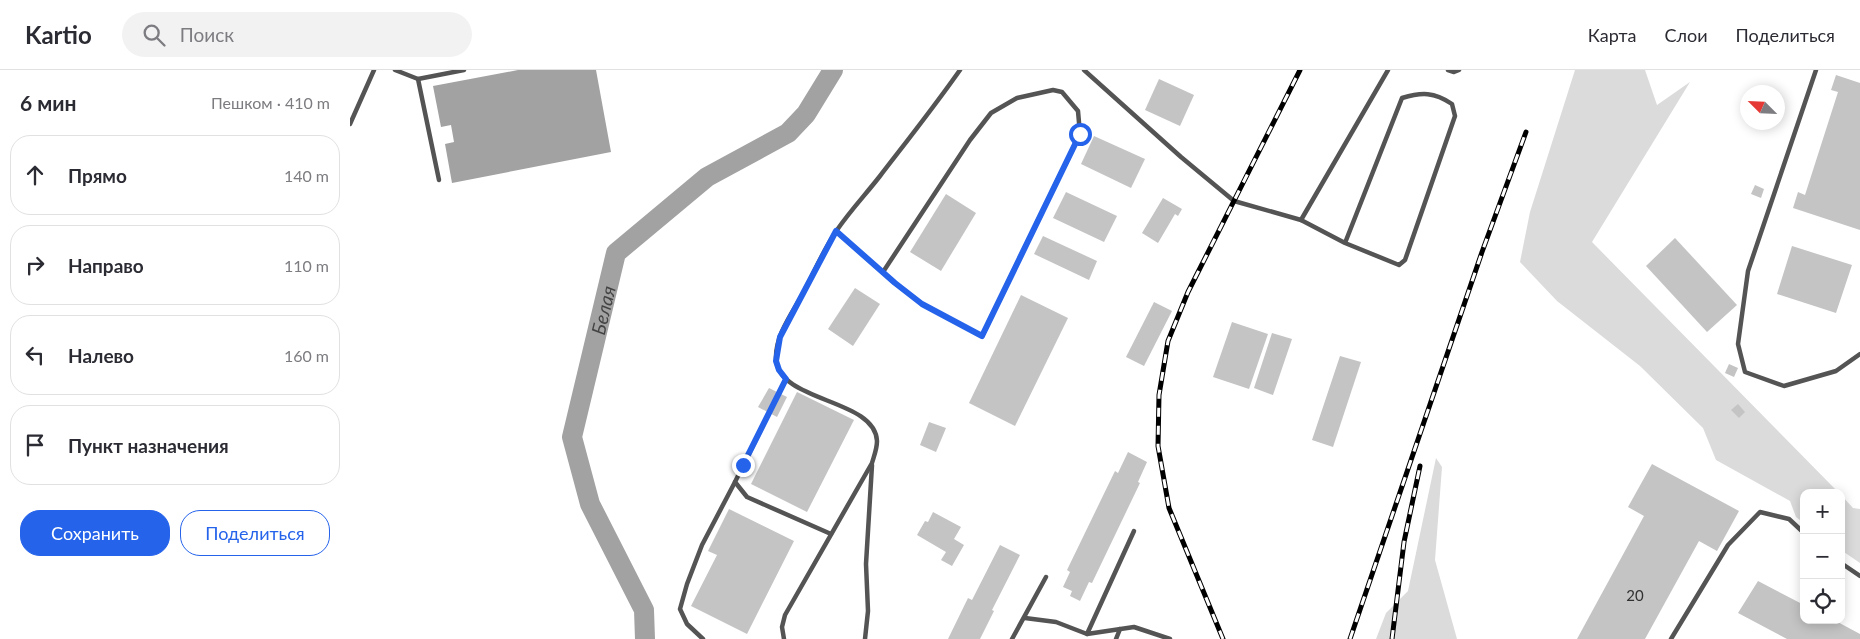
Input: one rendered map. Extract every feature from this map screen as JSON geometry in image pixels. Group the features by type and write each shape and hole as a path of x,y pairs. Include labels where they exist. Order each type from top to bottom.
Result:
{"lane":[{"path":"350,124 374,70"},
{"path":"395,70 418,79 464,70"},
{"path":"865,639 868,611 866,564 872,464 877,441 875,432 869,423 856,414 805,391 786,379 779,370 776,361 780,337 836,231 930,112 960,70"},
{"path":"1084,70 1181,157 1234,201 1301,220 1345,243 1399,265 1405,260 1455,116 1452,104 1441,96 1419,93 1402,98 1345,243"},
{"path":"1301,220 1388,70"},
{"path":"1448,70 1454,72 1458,70"},
{"path":"1816,70 1748,271 1738,344 1745,372 1784,386 1836,371 1860,354"},
{"path":"418,79 438,180"},
{"path":"836,231 883,272 922,304 982,336 1080,134 1078,111 1062,92 1053,90 1017,98 991,113 970,140 883,272"},
{"path":"703,639 686,624 680,609 686,584 702,545 786,379"},
{"path":"777,639 783,637 782,627 785,614 872,464"},
{"path":"735,482 747,497 831,534"},
{"path":"1671,639 1728,545 1760,512 1789,519 1800,529"},
{"path":"1087,634 1134,531"},
{"path":"1845,566 1860,576"},
{"path":"1012,639 1046,576"},
{"path":"1024,618 1056,622 1087,634 1134,627 1170,639"},
{"path":"1116,639 1120,629"}],"shaded area":[{"path":"518,70 596,70 611,152 452,183 445,144 454,142 451,125 441,127 433,86"},
{"path":"1575,70 1645,70 1657,105 1690,82 1592,242 1835,489 1800,489 1800,520 1796,517 1790,501 1716,460 1703,428 1640,366 1557,301 1520,262 1530,212"},
{"path":"1436,458 1442,467 1435,560 1457,639 1376,639 1386,613 1408,591"},
{"path":"1845,499 1853,508 1860,509 1860,563 1845,553"}],"building":[{"path":"1836,75 1860,83 1860,230 1793,208 1798,192 1805,195 1838,92 1831,90"},
{"path":"1159,79 1194,95 1180,126 1145,110"},
{"path":"1094,136 1145,159 1131,188 1081,164"},
{"path":"1755,185 1764,189 1761,198 1751,194"},
{"path":"1066,192 1117,216 1104,242 1053,218"},
{"path":"946,194 976,213 941,271 910,252"},
{"path":"1163,198 1182,209 1178,216 1175,214 1158,243 1142,233"},
{"path":"1043,236 1097,261 1089,280 1034,254"},
{"path":"1675,238 1737,305 1707,332 1646,266"},
{"path":"1792,246 1852,265 1836,313 1777,294"},
{"path":"855,288 880,304 853,346 828,329"},
{"path":"1021,295 1068,318 1015,426 969,403"},
{"path":"1154,302 1172,311 1144,366 1126,357"},
{"path":"1232,322 1268,334 1249,389 1213,377"},
{"path":"1272,333 1292,339 1273,395 1254,388"},
{"path":"1340,356 1361,362 1333,447 1312,440"},
{"path":"1729,364 1738,368 1734,377 1725,373"},
{"path":"769,388 787,397 777,417 758,407"},
{"path":"797,392 854,420 807,512 751,484"},
{"path":"1738,404 1745,412 1739,418 1731,410"},
{"path":"929,422 946,428 936,452 920,445"},
{"path":"1128,452 1147,462 1138,482 1140,483 1092,583 1089,582 1080,601 1070,596 1072,591 1063,587 1070,572 1067,570 1115,471 1118,473"},
{"path":"1652,464 1739,511 1717,551 1699,541 1645,639 1577,639 1644,516 1628,507"},
{"path":"729,509 794,541 747,634 691,606 717,555 708,551"},
{"path":"933,512 961,527 954,539 964,545 952,566 941,560 946,552 917,535 925,521 928,522"},
{"path":"1000,545 1020,555 992,610 994,611 980,639 948,639 968,598 972,600"},
{"path":"1758,581 1800,603 1800,624 1841,624 1860,634 1860,639 1787,639 1738,613"}],"waterway":[{"name":"Белая","path":"645,639 644,610 590,504 572,437 616,253 707,177 788,133 806,114 833,70"}],"railway":[{"path":"1223,639 1169,508 1158,446 1159,395 1168,341 1188,292 1300,70"},
{"path":"1350,639 1482,252 1526,132"},
{"path":"1392,639 1404,542 1420,466"}],"route":[{"path":"743,465 786,379 779,370 776,361 776,353 783,328 836,231 922,304 982,336 1080,134"}]}
